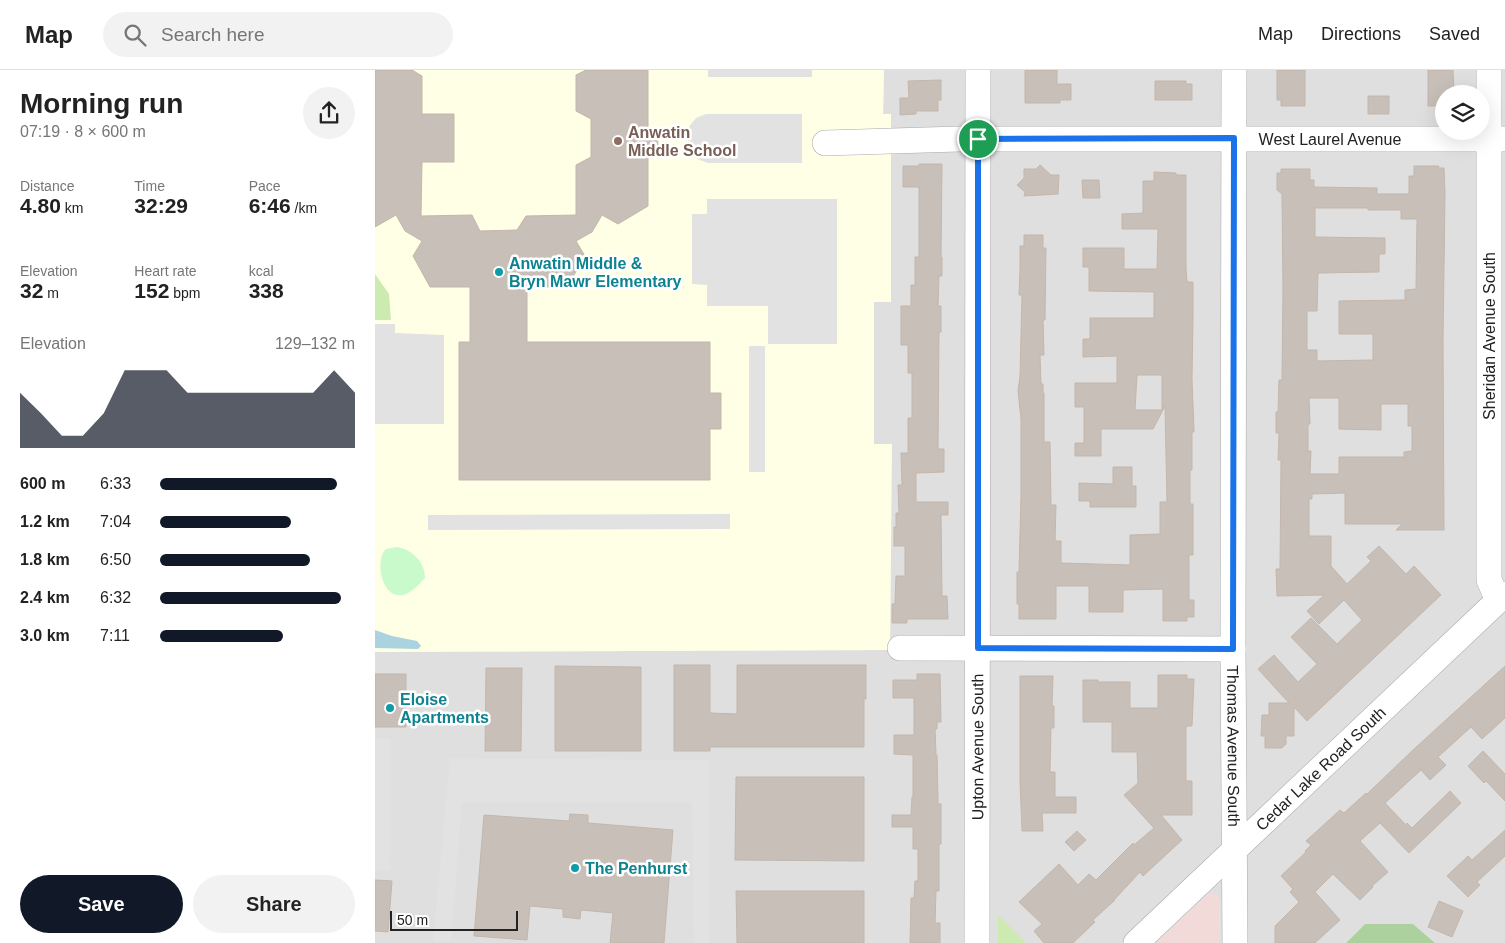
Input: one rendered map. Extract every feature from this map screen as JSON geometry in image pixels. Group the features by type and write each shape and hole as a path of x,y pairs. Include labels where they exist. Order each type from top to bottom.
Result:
{"street":[{"name":"Upton Avenue South","path":"977,943 978,70"},
{"name":"Thomas Avenue South","path":"1234,70 1233,649 1235,943"},
{"name":"Sheridan Avenue South","path":"1489,70 1497,139 1489,580 1501,597"},
{"name":"West Laurel Avenue","path":"825,142 978,139 1497,139"},
{"name":"Cedar Lake Road South","path":"1135,943 1501,597"},
{"path":"900,648 1233,649"}],"shaded area":[{"path":"375,70 884,70 883,114 891,114 891,302 874,302 874,444 892,444 890,650 375,652"},
{"path":"708,70 812,70 812,77 708,77"},
{"path":"884,70 1505,70 1505,943 1435,943 1413,924 1365,924 1346,943 1219,943 1220,899 1208,894 1156,943 375,943 375,652 890,650 891,444 874,444 874,302 891,302 891,114 883,114"},
{"path":"706,114 802,114 802,163 708,163 697,159 688,148 688,128 696,118"},
{"path":"707,199 837,199 837,344 768,344 768,306 707,306 707,285 692,284 692,214 707,214"},
{"path":"375,324 395,324 395,333 444,335 444,424 375,424"},
{"path":"749,346 765,346 765,472 749,472"},
{"path":"730,514 730,529 428,530 428,515"},
{"path":"375,739 391,739 390,871 375,870"},
{"path":"450,758 710,760 709,943 694,943 692,802 462,802 451,942 433,940"},
{"path":"1208,894 1218,896 1220,899 1219,943 1156,943"}],"green space":[{"path":"375,274 389,294 391,320 375,320"},
{"path":"397,547 408,551 417,558 423,567 425,578 412,590 403,595 395,595 389,591 380,569 386,549"},
{"path":"998,915 1026,943 998,943"},
{"path":"1365,924 1413,924 1435,943 1346,943"}],"water":[{"path":"375,630 417,641 421,646 418,649 375,648"}],"building":[{"name":"Anwatin Middle & Bryn Mawr Elementary","path":"375,70 412,70 422,76 422,114 454,114 454,162 422,162 421,216 472,215 480,231 517,230 526,216 576,215 576,165 591,157 591,119 576,111 576,75 586,70 648,70 648,130 657,130 658,146 648,146 648,206 618,224 602,215 592,232 576,241 585,256 567,287 527,287 527,342 710,342 710,393 721,393 721,429 710,429 710,480 459,480 459,342 470,342 470,287 430,287 413,256 422,241 405,231 396,215 375,227"},
{"path":"1025,70 1057,70 1057,84 1071,84 1071,100 1060,100 1060,103 1025,103"},
{"path":"1277,70 1305,70 1305,106 1281,106 1281,100 1277,100"},
{"path":"1428,70 1453,70 1454,85 1435,85 1435,106 1428,106"},
{"path":"941,80 941,100 938,100 938,111 916,111 916,114 900,115 900,98 909,98 908,81"},
{"path":"1155,81 1186,81 1186,84 1192,84 1192,100 1155,100"},
{"path":"1368,96 1389,96 1389,114 1368,114"},
{"path":"919,164 942,164 942,276 939,276 938,306 941,306 941,332 939,332 938,449 944,449 944,472 916,473 916,502 948,502 948,515 941,515 942,596 947,596 948,619 907,619 907,623 892,623 892,604 895,604 896,576 905,576 905,546 894,546 894,527 896,527 896,513 899,513 898,485 902,485 901,453 908,453 908,418 912,418 912,373 908,373 908,345 901,345 901,306 911,306 911,285 915,285 915,257 919,257 919,187 903,187 903,166 919,166"},
{"path":"1040,165 1051,175 1059,175 1058,194 1024,196 1025,192 1017,185 1024,178 1024,169 1036,169"},
{"path":"1414,166 1439,166 1438,168 1444,168 1444,530 1396,530 1402,524 1345,524 1345,493 1312,494 1312,499 1309,499 1309,536 1331,536 1331,566 1347,584 1371,561 1367,557 1379,546 1406,574 1414,566 1441,595 1307,721 1294,707 1294,736 1286,736 1286,744 1282,748 1265,748 1265,736 1261,736 1262,715 1269,715 1269,703 1289,703 1258,669 1274,655 1298,682 1317,664 1291,637 1311,618 1337,644 1362,620 1344,600 1319,624 1307,611 1324,595 1277,596 1276,569 1280,569 1281,460 1278,460 1279,433 1276,433 1276,412 1278,412 1279,380 1282,380 1283,289 1282,194 1277,190 1277,173 1281,173 1281,169 1310,169 1310,180 1314,180 1314,187 1377,188 1377,194 1409,194 1409,176 1414,176","holes":["1315,208 1401,210 1401,219 1417,219 1416,289 1405,290 1405,300 1339,301 1339,334 1373,334 1373,360 1317,361 1317,350 1307,350 1307,311 1317,311 1318,273 1379,272 1379,254 1385,254 1385,238 1315,237","1309,398 1339,398 1339,429 1381,430 1381,404 1408,404 1408,426 1412,426 1412,451 1404,452 1404,457 1339,457 1339,474 1310,474 1311,451 1308,451"]},
{"path":"1154,172 1186,175 1186,269 1187,282 1193,282 1192,379 1194,432 1192,432 1190,504 1193,504 1193,555 1189,555 1189,600 1194,600 1194,617 1187,617 1187,621 1163,621 1163,589 1123,590 1123,612 1089,612 1089,586 1056,586 1056,619 1019,619 1017,572 1019,572 1021,496 1021,419 1018,391 1022,295 1019,295 1020,246 1024,246 1024,235 1043,235 1043,248 1046,248 1045,320 1043,320 1044,355 1040,355 1041,384 1043,384 1044,393 1044,442 1050,442 1051,505 1056,505 1055,541 1061,541 1061,563 1130,565 1130,535 1160,534 1160,502 1167,502 1165,406 1153,429 1101,429 1101,456 1075,456 1075,443 1084,443 1084,407 1075,407 1075,383 1117,383 1117,356 1083,357 1083,339 1090,339 1090,318 1154,318 1154,292 1089,291 1089,267 1083,267 1083,248 1124,248 1124,269 1157,269 1158,229 1122,229 1122,214 1143,213 1143,181 1154,181","holes":["1137,375 1162,375 1162,410 1135,410"]},
{"path":"1082,180 1099,180 1100,198 1083,198"},
{"path":"1113,467 1132,467 1132,486 1136,486 1136,507 1090,507 1090,501 1079,501 1079,483 1113,484"},
{"path":"674,665 710,665 710,713 737,714 737,665 866,665 864,747 710,747 710,751 674,751"},
{"path":"555,666 641,667 641,751 555,751"},
{"path":"1505,666 1505,718 1482,739 1471,727 1438,757 1446,765 1430,780 1421,770 1385,803 1406,825 1407,823 1412,828 1450,791 1461,803 1409,853 1380,823 1360,841 1388,872 1360,900 1333,874 1315,892 1340,920 1315,943 1275,943 1275,926 1299,902 1290,892 1293,889 1281,876 1311,845 1306,841 1340,810 1344,813 1367,794"},
{"path":"486,668 522,668 521,751 485,751"},
{"name":"Eloise Apartments","path":"375,674 406,674 406,727 375,727"},
{"path":"917,674 940,674 941,722 937,722 937,729 935,729 938,804 941,804 941,844 939,844 939,891 936,891 935,923 940,923 940,943 910,943 911,898 914,898 915,881 918,881 918,849 913,849 913,827 892,827 892,815 911,815 913,797 913,755 894,754 894,735 914,735 914,698 893,698 893,680 917,680"},
{"path":"1158,675 1187,675 1187,679 1194,679 1192,726 1187,726 1186,728 1186,781 1192,781 1192,815 1161,815 1182,840 1143,876 1140,872 1115,900 1093,920 1095,922 1073,943 1044,943 1034,931 1042,924 1019,902 1059,864 1078,885 1089,874 1096,880 1133,843 1134,845 1154,828 1124,795 1138,783 1137,752 1112,752 1112,722 1083,722 1083,680 1130,682 1130,708 1158,708"},
{"path":"1020,676 1053,676 1052,706 1054,706 1054,728 1051,728 1050,772 1055,772 1055,797 1076,797 1076,813 1042,813 1043,831 1022,831"},
{"path":"1483,751 1505,774 1505,801 1468,766"},
{"path":"736,777 864,777 864,861 735,860"},
{"name":"The Penhurst","path":"570,814 588,815 588,823 673,830 664,943 610,943 613,913 581,910 580,919 563,917 563,909 530,906 527,940 474,936 484,815 569,821"},
{"path":"1505,830 1505,856 1477,882 1480,885 1468,897 1447,876 1468,856 1472,860"},
{"path":"1077,831 1086,840 1074,851 1065,842"},
{"path":"375,880 392,881 388,932 375,931"},
{"path":"736,891 864,891 864,943 737,943"},
{"path":"1439,901 1463,911 1452,937 1428,927"}],"place":[{"name":"Anwatin Middle School","path":"618,141"},
{"name":"Anwatin Middle & Bryn Mawr Elementary","path":"499,272"},
{"name":"Eloise Apartments","path":"390,708"},
{"name":"The Penhurst","path":"575,868"}],"route":[{"path":"1234,138 1233,649 978,648 978,139 1234,138"}]}
